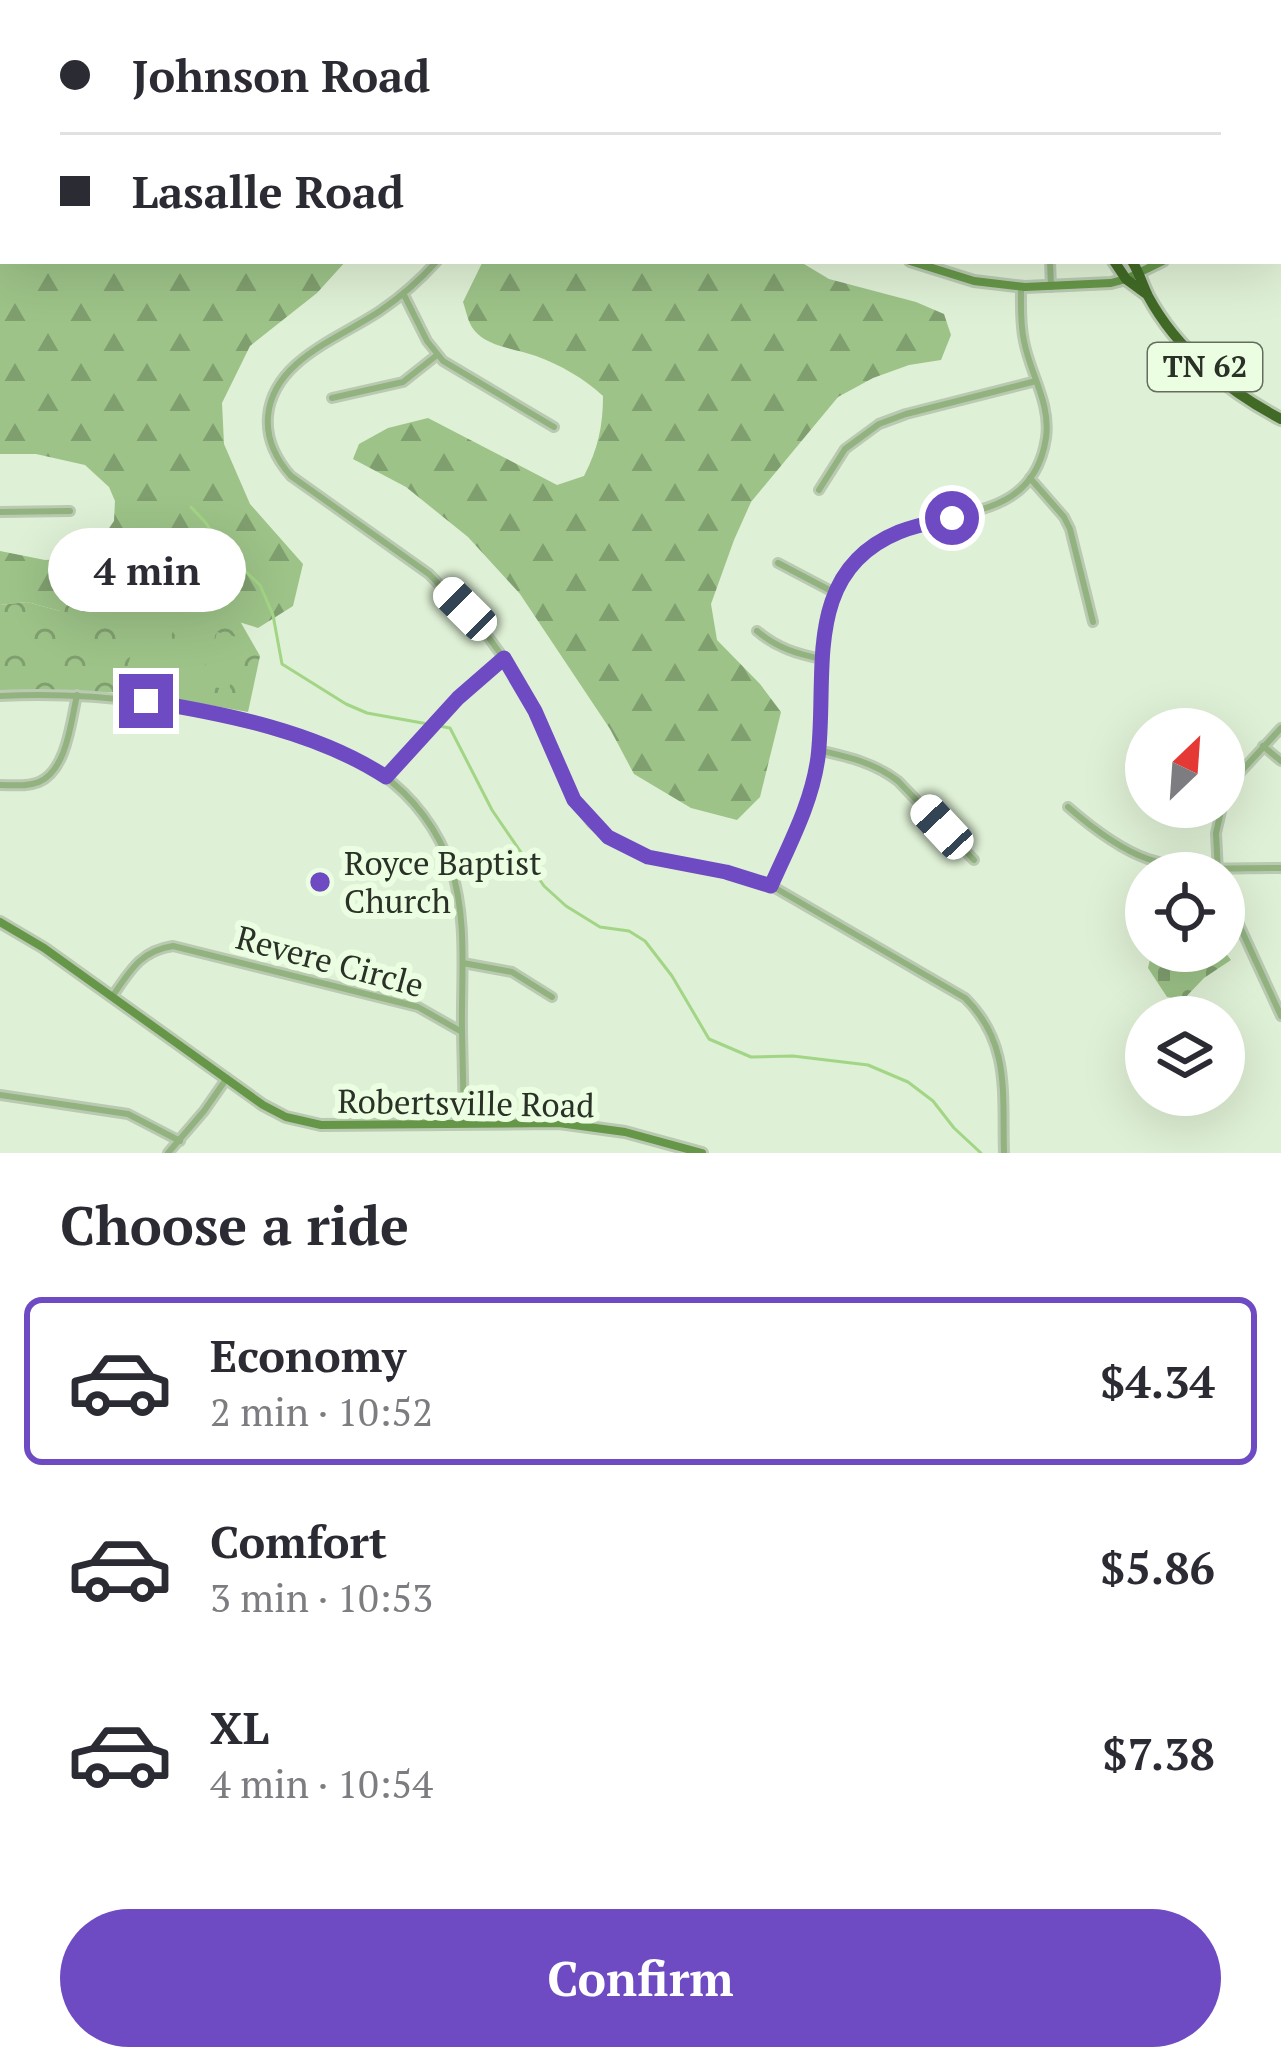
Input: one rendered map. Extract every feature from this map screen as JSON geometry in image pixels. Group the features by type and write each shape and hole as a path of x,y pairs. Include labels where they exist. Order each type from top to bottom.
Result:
{"highway":[{"path":"1116,264 1148,296"},
{"path":"1134,264 1148,296"},
{"name":"TN 62","path":"1148,296 1209,371 1281,419"}],"street":[{"path":"434,264 403,294 283,378 268,416 273,452 291,476 414,562 484,631 535,711 574,800 608,837 648,857 771,886 958,992 978,1010 1000,1058 1004,1153"},
{"path":"919,264 966,280 1021,287 1099,285 1157,264"},
{"path":"1050,264 1051,287"},
{"path":"771,886 812,786 824,626 851,566 876,543 909,528 1009,499 1030,478 1041,455 1047,434 1046,410 1023,340 1021,287"},
{"path":"403,294 437,355 554,427"},
{"path":"332,398 403,382 437,355"},
{"path":"818,490 845,449 879,424 1036,381"},
{"path":"1030,478 1070,530 1093,622"},
{"path":"0,512 70,511"},
{"path":"778,563 835,593"},
{"path":"758,631 781,648 822,659"},
{"path":"386,777 458,698 504,658"},
{"path":"0,785 33,784 51,774 61,756 77,695"},
{"path":"0,696 77,695 146,701 238,718 331,748 386,777 418,808 452,868 460,907 464,1123"},
{"path":"1245,766 1281,728"},
{"path":"1263,746 1281,761"},
{"path":"818,750 884,770 974,860"},
{"path":"1069,807 1089,825 1135,852"},
{"path":"1245,869 1281,868"},
{"name":"Robertsville Road","path":"0,922 276,1112 307,1123 595,1126 702,1153"},
{"path":"1245,938 1281,1016"},
{"name":"Revere Circle","path":"112,997 142,958 172,946 418,1007 462,1032"},
{"path":"461,963 512,972 552,997"},
{"path":"168,1153 227,1078"},
{"path":"0,1095 128,1114 180,1141"}],"green space":[{"path":"0,264 343,264 317,293 250,346 222,403 224,444 250,504 303,564 293,606 258,628 239,622 209,568 180,606 117,599 60,611 27,602 0,605 0,551 45,560 80,558 96,547 114,521 115,501 109,487 85,465 36,454 0,454"},
{"path":"482,264 804,264 829,279 944,314 951,335 941,360 909,365 838,397 751,502 734,540 711,604 717,640 781,712 760,797 737,820 691,808 634,774 610,729 520,594 468,537 406,487 353,459 359,444 388,428 428,418 557,485 584,476 599,437 603,396 563,368 480,336 463,302"},
{"path":"209,567 260,656 248,712 137,692 0,692 0,605 27,602 60,611 77,582 96,579 118,599 180,606"},
{"path":"140,613 175,621 163,674 128,666"},
{"path":"178,622 213,630 201,683 166,676"},
{"path":"217,632 241,638 229,690 204,685"},
{"path":"1151,972 1213,972 1187,996 1166,996"}],"waterway":[{"path":"191,507 223,550 260,585 273,615 282,664 367,713 450,728 492,810 544,886 600,927 629,931 645,941 709,1039 751,1057 793,1056 868,1065 908,1082 933,1101 981,1153"}],"place":[{"name":"Royce Baptist Church","path":"320,882"}],"route":[{"path":"146,701 238,718 308,740 386,777 458,698 504,658 535,711 567,788 608,837 648,857 771,886 812,786 824,626 835,593 851,566 876,543 909,528 952,518"}]}
